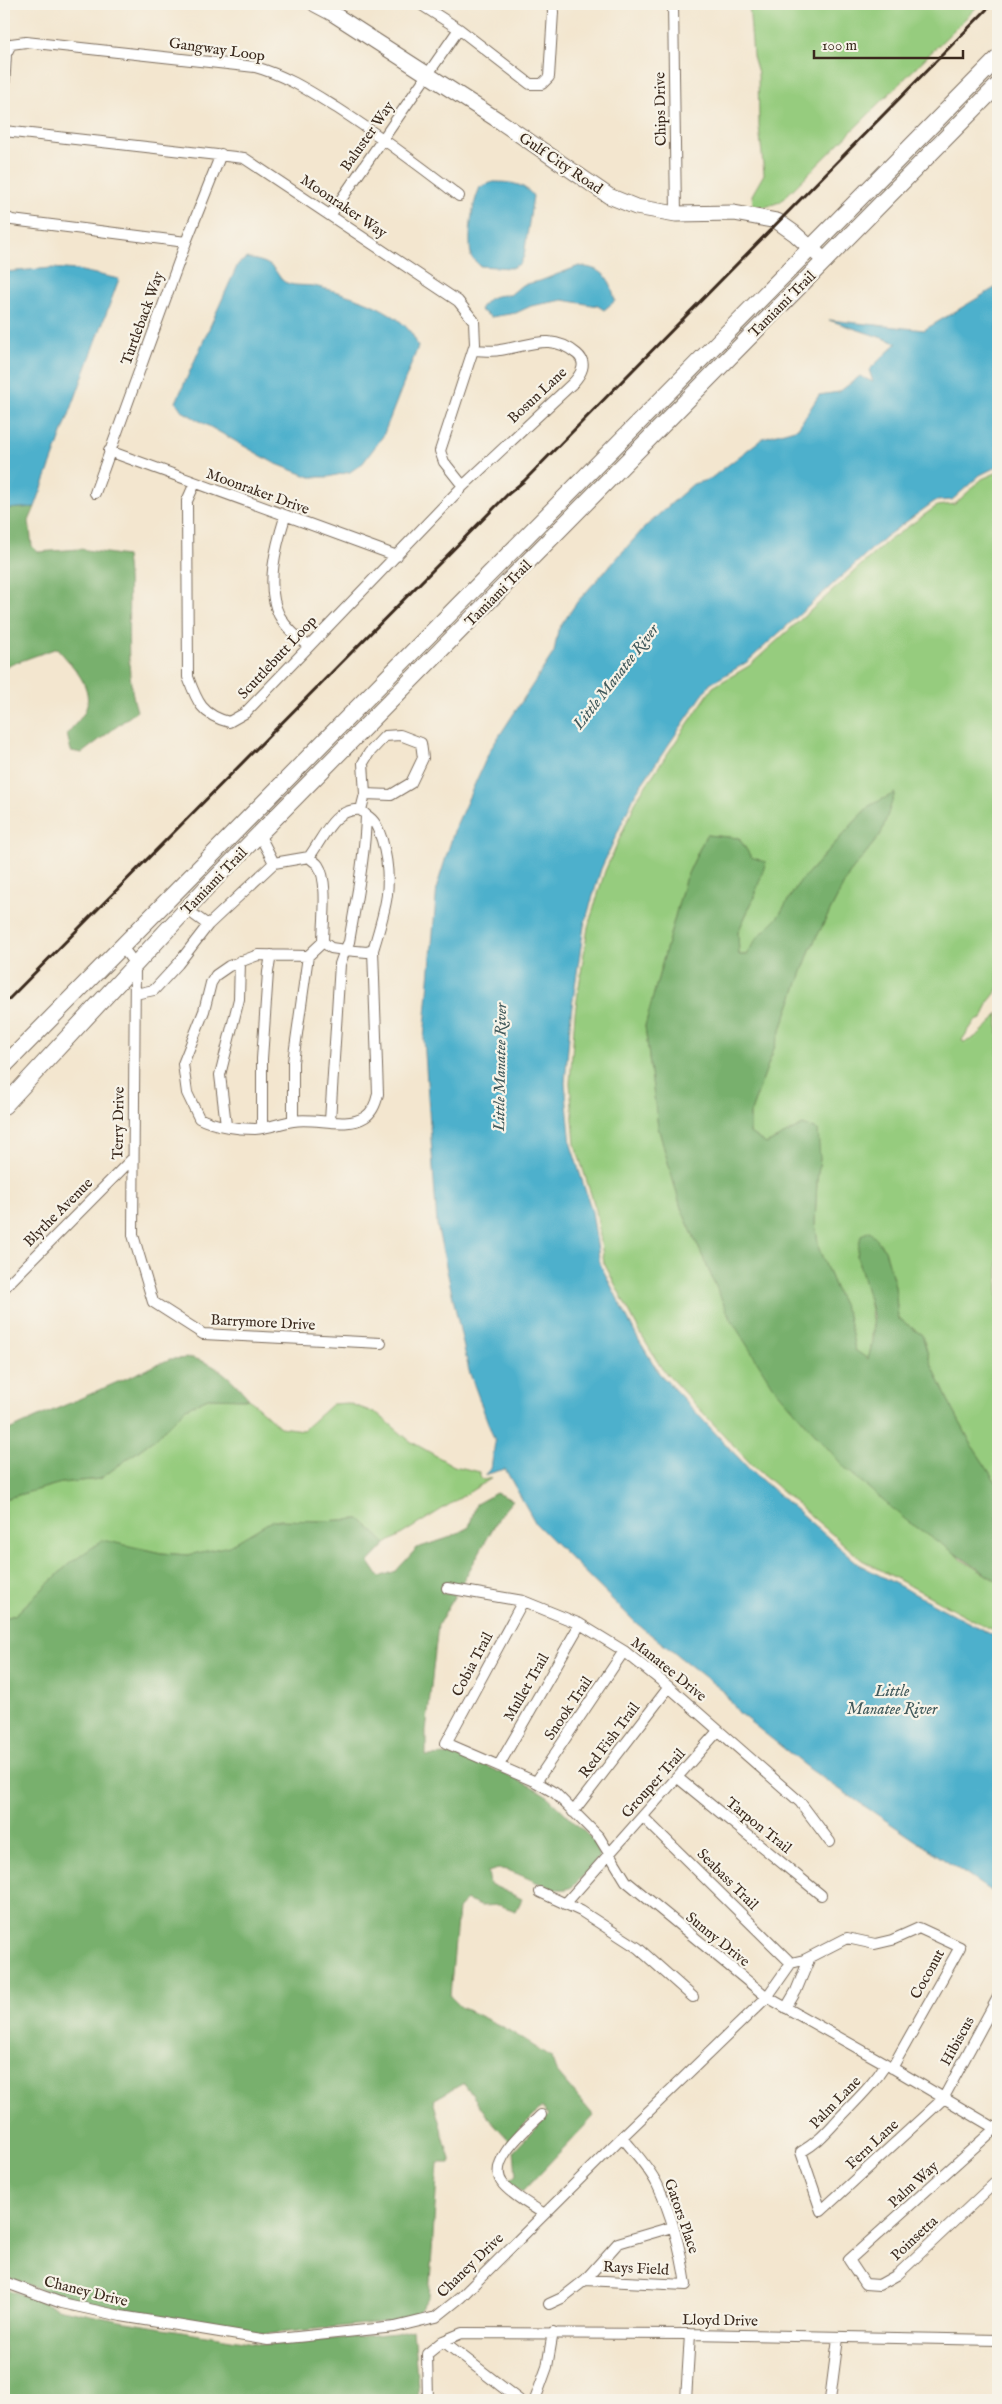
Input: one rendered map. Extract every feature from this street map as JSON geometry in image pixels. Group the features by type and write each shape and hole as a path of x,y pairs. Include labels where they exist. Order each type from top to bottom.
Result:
{"main road":[{"name":"Tamiami Trail","path":"4,1066 998,58"},
{"name":"Tamiami Trail","path":"4,1106 186,909 259,834 998,85"}],"street":[{"name":"Gulf City Road","path":"315,4 332,13 501,122 609,196 636,207 676,214 734,213 777,221 825,261"},
{"path":"420,4 459,29 530,84 542,84 549,77 552,4"},
{"name":"Chips Drive","path":"673,4 676,214"},
{"name":"Baluster Way","path":"331,214 459,29"},
{"name":"Gangway Loop","path":"4,90 6,54 11,44 26,42 255,67 273,72 303,87 383,138 459,196"},
{"name":"Moonraker Way","path":"4,131 244,158 331,214 458,301 474,321 475,344 440,451 444,462 463,486"},
{"name":"Turtleback Way","path":"95,493 186,242 221,154"},
{"path":"4,216 12,220 186,242"},
{"name":"Bosun Lane","path":"463,486 573,383 581,374 583,364 581,357 567,346 551,342 526,343 498,351 473,350"},
{"name":"Moonraker Drive","path":"110,451 285,517 397,556"},
{"name":"Scuttlebutt Loop","path":"195,483 187,501 188,677 202,708 214,718 229,722 245,714 463,486"},
{"path":"285,517 276,548 273,593 279,614 289,630 308,646"},
{"path":"515,548 529,561"},
{"path":"330,1121 340,964 344,950 349,942 365,838 363,763 369,753 385,736 400,734 421,743 424,758 411,783 391,796 365,794"},
{"path":"135,994 154,990 178,964 208,925 274,863 309,857 325,832 343,811 352,809 363,812 374,820 378,829 388,865 390,881 373,950 378,1094 375,1104 365,1117 346,1123 293,1120 262,1128 207,1122 200,1118 187,1093 183,1064 200,1024 211,983 223,970 240,961 258,955 308,956"},
{"path":"259,834 274,863"},
{"path":"293,1120 293,1062 308,956 323,942 322,879 318,866 309,857"},
{"path":"186,909 208,925"},
{"path":"323,942 331,948 367,952 373,950"},
{"path":"122,947 135,964"},
{"path":"262,1128 262,1059 268,972 271,955"},
{"path":"226,1125 220,1075 239,999 240,961"},
{"name":"Terry Drive","path":"135,964 133,1235 154,1302"},
{"name":"Blythe Avenue","path":"4,1288 133,1158"},
{"name":"Barrymore Drive","path":"154,1302 202,1334 381,1343"},
{"name":"Manatee Drive","path":"448,1588 523,1601 580,1624 624,1651 669,1687 800,1802 830,1842"},
{"name":"Cobia Trail","path":"446,1742 523,1601"},
{"name":"Mullet Trail","path":"499,1765 580,1624"},
{"name":"Snook Trail","path":"536,1782 624,1651"},
{"name":"Red Fish Trail","path":"574,1812 669,1687"},
{"name":"Grouper Trail","path":"565,1904 718,1731"},
{"name":"Sunny Drive","path":"446,1742 536,1782 555,1793 598,1837 626,1881 767,1997 998,2129"},
{"name":"Tarpon Trail","path":"678,1778 821,1895"},
{"name":"Seabass Trail","path":"643,1817 791,1963"},
{"path":"540,1892 581,1911 638,1948 693,1997"},
{"name":"Coconut","path":"810,1957 847,1938 875,1944 892,1940 919,1928 960,1947 889,2066"},
{"path":"791,1963 810,1957"},
{"path":"786,2008 796,1991 810,1957"},
{"name":"Chaney Drive","path":"4,2282 62,2303 121,2316 268,2340 396,2327 436,2317 461,2297 622,2137 767,1997 791,1963"},
{"name":"Hibiscus","path":"943,2099 998,1997"},
{"name":"Palm Lane","path":"821,2211 801,2152 820,2140 889,2066"},
{"name":"Fern Lane","path":"821,2211 943,2099"},
{"path":"541,2115 500,2160 499,2173 504,2185 544,2214"},
{"name":"Palm Way","path":"849,2260 998,2129"},
{"name":"Gators Place","path":"622,2137 646,2166 657,2184 682,2261 686,2285"},
{"name":"Poinsetta","path":"849,2260 865,2284 879,2285 897,2275 998,2180"},
{"path":"549,2304 562,2298 585,2280 618,2243 672,2227"},
{"name":"Rays Field","path":"585,2280 686,2285"},
{"path":"535,2400 547,2367 553,2332"},
{"name":"Lloyd Drive","path":"443,2341 462,2333 553,2332 998,2340"},
{"path":"686,2400 690,2334"},
{"path":"830,2400 838,2338"},
{"path":"428,2400 427,2354 443,2341 519,2400"}],"green space":[{"path":"749,4 980,4 780,202 765,207 753,205 752,195 764,174 759,126 758,73 753,56"},
{"path":"998,472 998,990 989,1001 982,1019 975,1021 962,1040 963,1042 968,1041 978,1035 998,1013 998,1485 973,1447 948,1400 930,1361 922,1335 898,1318 895,1286 885,1250 870,1232 857,1256 868,1295 872,1320 871,1346 868,1360 855,1350 848,1315 819,1249 815,1223 820,1159 803,1125 766,1144 750,1133 750,1114 810,950 849,874 881,834 869,806 798,884 778,917 757,938 746,955 739,955 738,932 753,900 751,857 739,838 706,835 685,880 645,1026 658,1127 681,1208 730,1318 962,1560 998,1582 998,1633 862,1560 752,1465 662,1369 643,1338 604,1263 596,1210 575,1144 570,1083 575,1013 588,927 605,871 638,797 713,687 749,666 888,541 937,506 955,504 982,479"},
{"path":"35,507 29,521 32,546 38,552 80,549 126,556 129,594 130,674 137,711 82,753 71,751 67,734 84,713 87,704 85,686 75,669 57,648 4,667 4,509"},
{"path":"895,793 881,834 849,874 810,950 750,1114 750,1133 766,1144 803,1125 818,1130 820,1159 815,1223 819,1249 848,1315 855,1350 868,1359 873,1341 873,1314 857,1256 861,1235 870,1231 885,1250 895,1286 898,1318 922,1335 930,1361 948,1400 973,1447 998,1485 998,1582 907,1521 845,1468 772,1385 730,1318 681,1208 658,1127 645,1026 685,880 706,835 739,838 751,857 766,862 753,900 738,932 739,955 746,955 757,938 778,917 798,884 869,806"},
{"path":"193,1358 218,1369 249,1399 208,1398 186,1408 156,1438 100,1479 61,1483 4,1499 4,1432 170,1359"},
{"path":"208,1398 249,1399 280,1427 303,1430 332,1404 348,1403 378,1414 410,1441 454,1466 480,1472 480,1477 483,1480 492,1478 386,1544 360,1519 323,1521 273,1520 229,1547 188,1555 161,1553 138,1548 70,1563 15,1615 4,1618 4,1499 61,1483 100,1479 156,1438 186,1408"},
{"path":"496,1493 513,1500 501,1514 461,1585 443,1582 442,1593 455,1595 438,1625 426,1731 426,1756 450,1755 479,1763 533,1787 546,1795 595,1842 599,1857 577,1883 566,1889 548,1887 508,1871 498,1869 488,1872 490,1884 522,1899 516,1911 499,1905 481,1906 466,1900 458,1909 450,1996 461,2007 505,2028 551,2057 556,2071 594,2116 522,2192 508,2181 516,2175 514,2151 548,2115 542,2107 509,2140 487,2116 464,2083 433,2100 451,2163 438,2163 429,2296 416,2316 395,2321 268,2334 122,2310 64,2298 4,2276 4,1618 15,1615 70,1563 103,1540 161,1553 188,1555 229,1546 273,1520 323,1521 360,1519 386,1544 369,1562 379,1577 396,1571 417,1548 448,1538 469,1527 476,1504"},
{"path":"4,2288 61,2309 120,2321 268,2345 396,2333 413,2329 419,2400 4,2400"}],"water":[{"path":"493,182 521,186 533,196 524,256 520,264 511,268 480,266 471,257 470,230 474,204 480,187"},
{"path":"247,258 269,265 287,283 331,290 377,306 391,314 412,334 418,347 383,436 363,463 350,472 328,477 310,477 274,463 182,411 176,402 238,264"},
{"path":"579,266 595,269 608,280 615,301 604,310 598,306 563,300 531,306 516,313 491,317 480,310 492,297 510,295 522,285 540,281"},
{"path":"52,268 77,270 119,279 35,507 4,509 4,272"},
{"name":"Little Manatee River","path":"998,286 998,466 980,475 952,500 935,501 885,537 747,662 710,684 635,794 601,869 584,926 571,1013 565,1083 571,1145 592,1212 600,1264 637,1337 659,1373 749,1469 860,1565 998,1638 998,1896 811,1770 739,1713 723,1691 636,1623 536,1524 505,1469 484,1475 491,1469 495,1442 469,1371 437,1225 424,1039 437,886 455,828 490,750 554,652 558,630 577,602 646,526 693,484 710,479 763,438 798,428 819,395 839,392 860,376 873,382 869,370 897,343 829,320 924,330"}],"railway":[{"path":"4,1004 507,495 524,481 992,4"}]}
